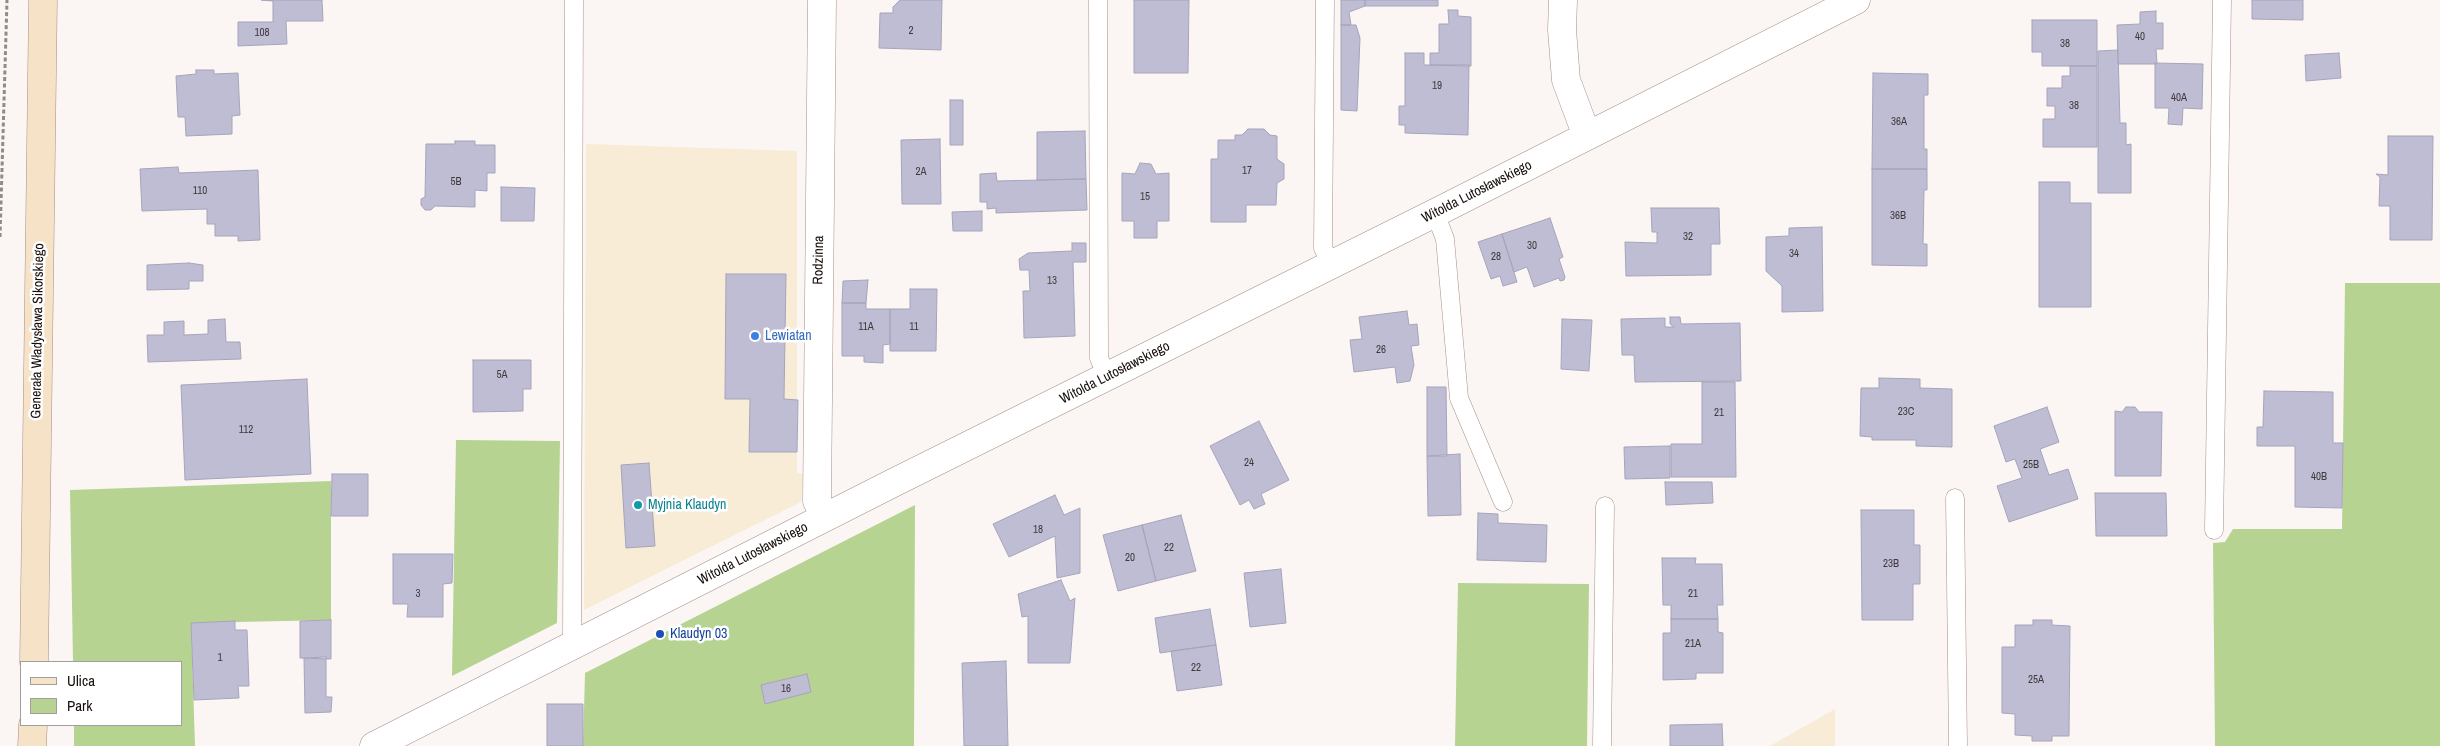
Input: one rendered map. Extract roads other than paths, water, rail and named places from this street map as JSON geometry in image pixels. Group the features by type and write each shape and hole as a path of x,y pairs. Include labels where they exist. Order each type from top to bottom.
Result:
{"main road":[{"name":"Generała Władysława Sikorskiego","path":"34,661 42,0"},
{"path":"32,746 33,726"}],"street":[{"name":"Rodzinna","path":"822,0 817,501 825,517"},
{"path":"1562,0 1566,80 1587,136"},
{"name":"Witolda Lutosławskiego","path":"374,746 825,517 1435,213 1856,0"}],"lane":[{"path":"572,647 574,0"},
{"path":"1098,0 1099,358 1107,377"},
{"path":"1326,0 1324,248 1331,264"},
{"path":"2214,530 2222,0"},
{"path":"1435,213 1444,239 1459,398 1503,502"},
{"path":"1955,498 1958,746"},
{"path":"1602,746 1605,506"}],"place":[{"name":"Lewiatan","path":"755,336"},
{"name":"Myjnia Klaudyn","path":"638,505"},
{"name":"Klaudyn 03","path":"660,634"}]}
